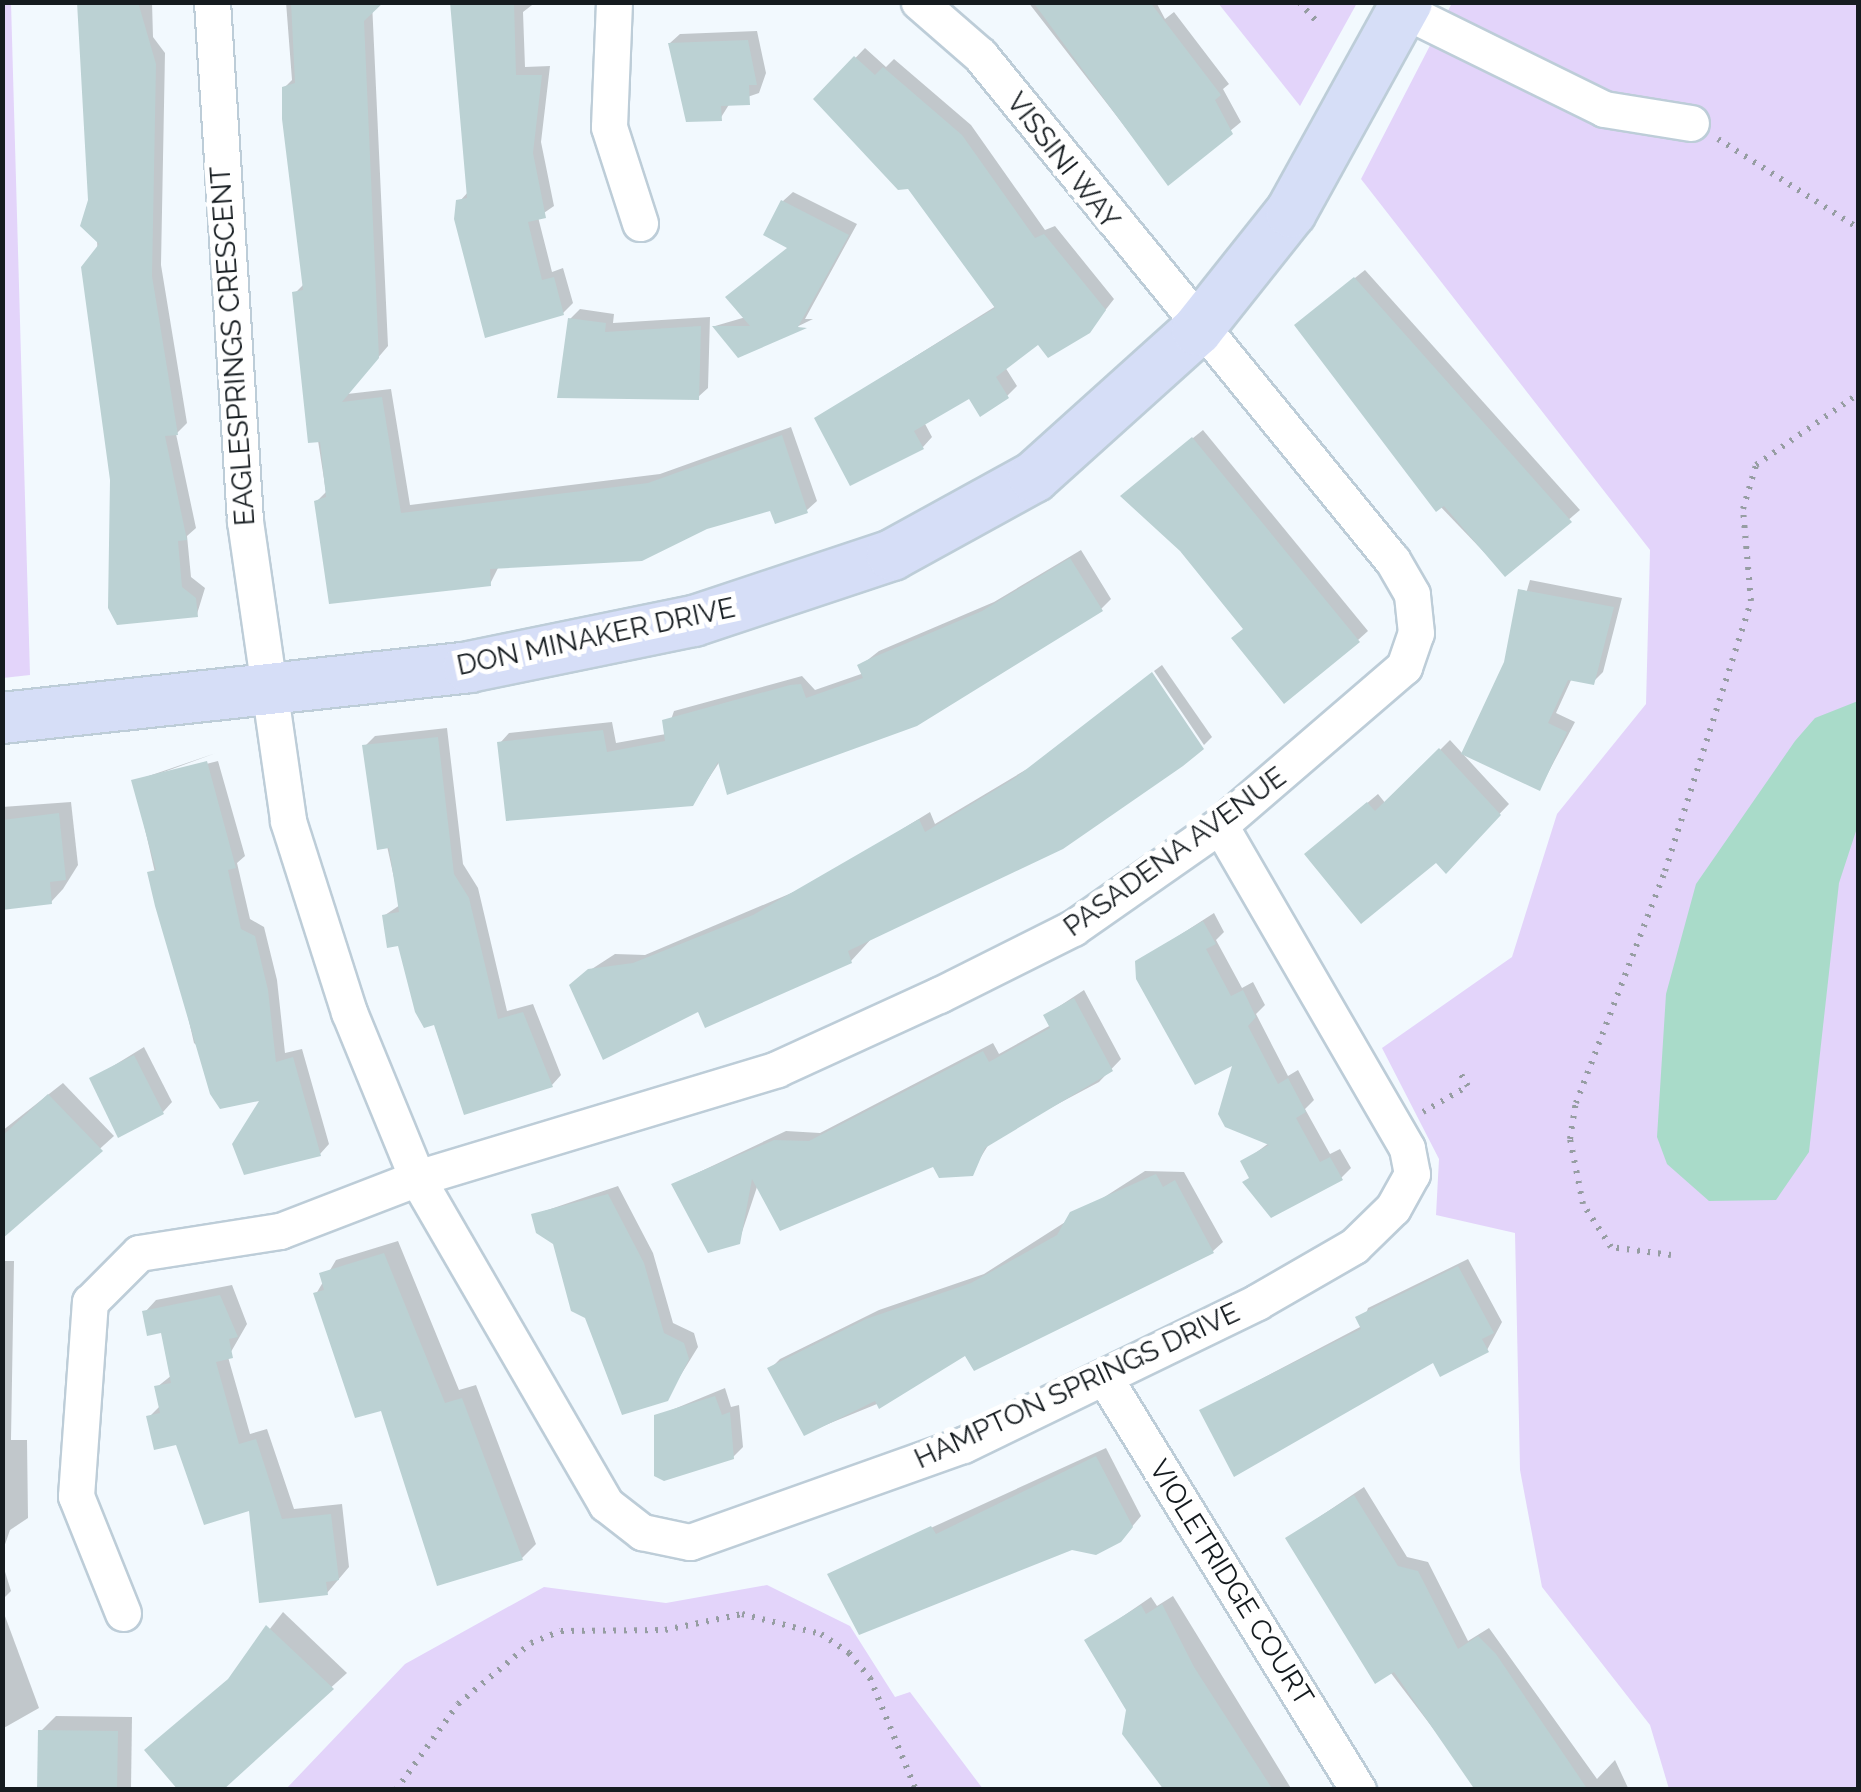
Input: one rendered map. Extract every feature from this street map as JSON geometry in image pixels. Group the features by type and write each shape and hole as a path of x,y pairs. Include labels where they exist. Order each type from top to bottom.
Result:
{"street":[{"name":"EAGLESPRINGS CRESCENT","path":"212,2 224,275 268,689"},
{"path":"614,2 609,127 640,222"},
{"name":"VISSINI WAY","path":"918,2 980,55 1198,330"},
{"name":"DON MINAKER DRIVE","path":"2,718 469,667 694,621 892,554 1034,477 1198,330 1291,212 1405,6"},
{"path":"1405,6 1604,109 1691,123"},
{"name":"PASADENA AVENUE","path":"122,1613 76,1496 90,1302 139,1253 280,1231 416,1178 777,1069 1073,928 1220,825 1377,700 1404,668 1416,633 1412,594 1392,560 1198,330"},
{"name":"HAMPTON SPRINGS DRIVE","path":"268,689 288,821 349,1012 416,1178 606,1504 642,1532 690,1542 963,1445 1104,1377 1354,1246 1394,1208 1412,1174 1395,1128 1220,825"},
{"name":"VIOLETRIDGE COURT","path":"1104,1377 1358,1790"}],"path":[{"path":"1299,2 1315,20"},
{"path":"1691,123 1858,228"},
{"path":"1671,1255 1610,1247 1583,1204 1570,1139 1576,1103 1665,871 1751,601 1744,509 1756,465 1858,394"},
{"path":"1395,1128 1468,1086 1460,1071"},
{"path":"396,1790 458,1704 531,1643 561,1631 665,1630 742,1614 805,1628 848,1652 870,1678 916,1790"}],"shaded area":[{"path":"2,3 11,3 30,675 3,678"},
{"path":"1218,3 1357,3 1300,106"},
{"path":"1452,3 1858,3 1858,1789 1669,1789 1650,1725 1542,1587 1520,1470 1515,1233 1436,1215 1439,1159 1382,1048 1512,957 1557,814 1646,704 1650,550 1361,179"},
{"path":"1858,701 1858,825 1839,883 1809,1152 1776,1200 1709,1201 1667,1164 1657,1137 1666,994 1696,884 1815,718"},
{"path":"767,1585 850,1626 895,1697 910,1692 983,1789 286,1789 405,1664 544,1587 666,1603"}],"building":[{"path":"77,2 138,2 156,64 152,276 178,435 165,436 187,540 178,541 182,587 196,598 198,617 117,625 108,608 110,480 81,267 99,244 80,226 88,200"},
{"path":"291,2 384,2 364,21 379,358 342,402 382,397 401,513 648,483 782,435 808,513 775,524 770,511 707,529 642,561 490,569 491,586 329,604 314,501 326,497 320,442 308,443 292,292 303,290 282,119 282,87 295,83"},
{"path":"450,2 514,2 516,75 542,75 533,153 546,218 528,222 542,280 554,277 564,315 485,338 454,219 456,200 467,198"},
{"path":"1033,2 1150,2 1221,95 1215,100 1233,134 1168,186"},
{"path":"748,40 757,85 749,85 750,105 721,106 722,121 686,122 668,43"},
{"path":"854,56 875,75 883,67 962,135 1035,238 1044,234 1106,310 1090,333 1048,358 1038,345 996,377 1009,398 980,417 969,399 914,431 924,449 850,486 814,418 995,308 908,189 898,190 813,99"},
{"path":"781,200 849,235 798,327 807,328 738,358 712,326 750,326 725,297 787,248 763,235"},
{"path":"1354,277 1572,522 1505,577 1444,506 1436,512 1294,325"},
{"path":"568,318 606,323 605,332 701,326 699,400 557,398"},
{"path":"1192,437 1360,642 1284,704 1231,638 1243,629 1180,551 1120,496"},
{"path":"1070,558 1103,611 917,726 727,795 718,762 693,806 506,821 497,742 603,730 607,752 665,741 662,720 790,685 801,684 806,698 863,678 857,665 982,611"},
{"path":"1518,589 1614,607 1594,685 1568,680 1548,723 1567,732 1540,791 1461,754 1504,662"},
{"path":"1152,672 1204,749 1183,766 1063,849 848,951 852,963 705,1028 698,1012 603,1060 569,985 588,969 633,963 753,915 919,819 925,832 1015,778"},
{"path":"438,737 454,874 469,898 498,1019 523,1012 553,1087 464,1115 434,1025 424,1028 415,1012 398,946 387,948 382,915 399,912 389,848 377,850 362,745"},
{"path":"1439,748 1501,815 1446,874 1436,863 1361,924 1304,854 1367,802 1375,811"},
{"path":"207,761 236,868 228,870 241,929 255,936 268,990 276,1062 293,1057 321,1156 244,1175 232,1144 259,1101 220,1109 210,1094 155,906 147,872 156,870 131,780"},
{"path":"59,813 66,880 50,882 52,904 2,910 2,820"},
{"path":"1203,921 1216,944 1206,949 1231,996 1243,990 1256,1017 1248,1026 1278,1084 1288,1078 1306,1112 1296,1118 1320,1162 1330,1157 1343,1180 1271,1218 1242,1182 1249,1178 1240,1161 1269,1145 1225,1127 1218,1114 1232,1066 1195,1085 1136,979 1135,961"},
{"path":"1074,998 1113,1071 985,1148 973,1176 939,1178 933,1167 780,1231 752,1179 740,1244 708,1253 671,1184 774,1140 809,1141 983,1051 989,1062 1050,1028 1043,1015"},
{"path":"134,1055 164,1114 118,1138 89,1078"},
{"path":"48,1094 103,1151 2,1239 2,1136"},
{"path":"1156,1174 1163,1187 1175,1180 1214,1253 974,1371 965,1356 879,1409 875,1401 804,1436 767,1368 866,1319 971,1283 1057,1235 1070,1212"},
{"path":"608,1194 644,1263 664,1333 684,1343 689,1359 668,1401 622,1415 585,1318 571,1311 553,1244 536,1233 531,1214"},
{"path":"384,1253 445,1403 462,1398 523,1560 437,1586 381,1411 355,1418 313,1293 324,1290 319,1273"},
{"path":"1458,1266 1494,1333 1482,1339 1489,1352 1440,1377 1433,1363 1234,1477 1199,1410 1361,1329 1355,1317"},
{"path":"220,1295 238,1337 229,1339 233,1358 216,1362 239,1444 256,1439 282,1519 331,1514 339,1580 326,1582 328,1595 259,1603 249,1511 204,1525 176,1445 154,1450 146,1416 160,1413 154,1386 171,1383 161,1333 147,1336 142,1311"},
{"path":"715,1396 722,1415 730,1412 734,1459 664,1481 654,1476 654,1415"},
{"path":"1096,1456 1133,1527 1121,1542 1096,1555 1072,1550 859,1635 827,1574 931,1526 936,1534"},
{"path":"1354,1495 1398,1566 1418,1571 1458,1649 1478,1636 1496,1654 1588,1790 1475,1790 1394,1672 1375,1684 1285,1538"},
{"path":"1162,1604 1194,1667 1273,1790 1164,1790 1122,1734 1126,1710 1084,1640 1141,1605 1146,1614"},
{"path":"266,1625 334,1689 223,1790 178,1790 144,1750 228,1679"},
{"path":"38,1730 118,1731 117,1790 37,1790"}]}
